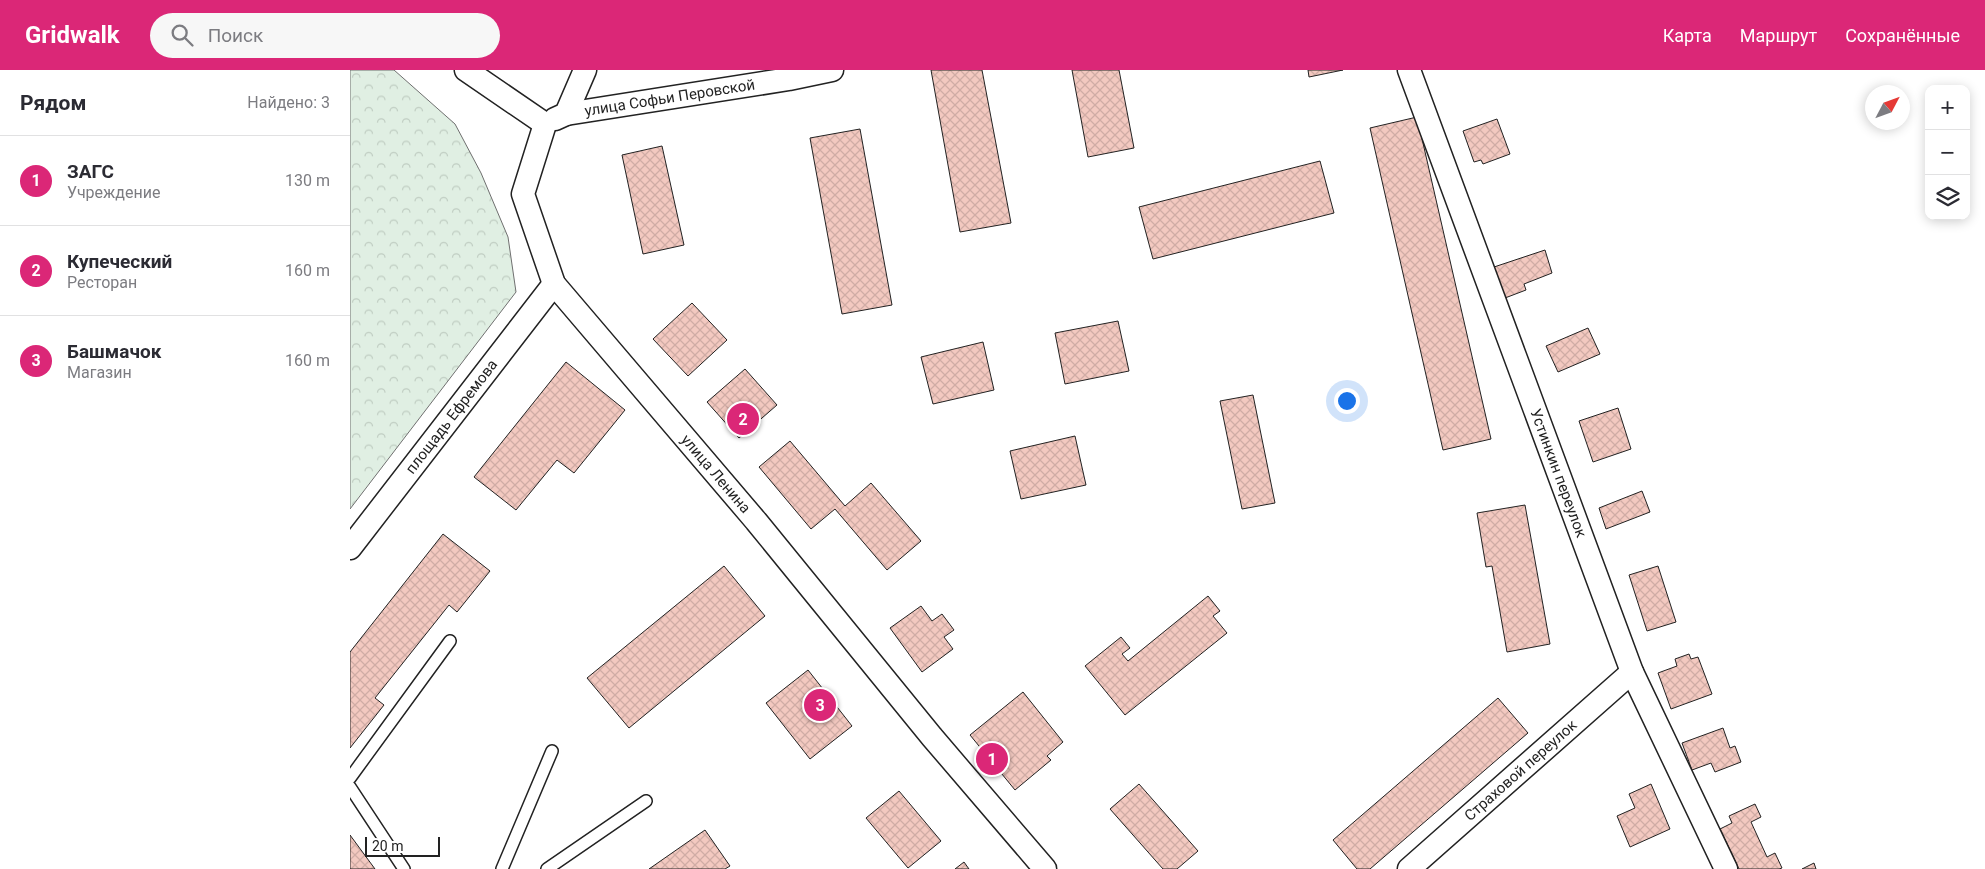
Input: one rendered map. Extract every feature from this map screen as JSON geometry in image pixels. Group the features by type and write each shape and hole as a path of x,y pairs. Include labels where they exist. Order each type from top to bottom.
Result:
{"street":[{"path":"466,70 545,124"},
{"path":"566,114 586,70"},
{"name":"улица Софьи Перовской","path":"545,124 566,114 789,79 832,70"},
{"name":"Устинкин переулок","path":"1409,70 1632,672 1726,869"},
{"name":"улица Ленина","path":"545,124 523,194 554,284 756,521 932,737 1044,869"},
{"name":"площадь Ефремова","path":"350,548 554,284"},
{"name":"Страховой переулок","path":"1409,869 1632,672"}],"lane":[{"path":"350,778 450,642"},
{"path":"502,869 552,752"},
{"path":"350,787 404,869"},
{"path":"547,869 646,801"}],"green space":[{"path":"350,70 394,70 455,124 481,173 508,237 516,292 350,509"}],"building":[{"path":"931,70 982,70 1011,223 960,232"},
{"path":"1072,70 1119,70 1134,148 1088,157"},
{"path":"1308,70 1343,70 1309,77"},
{"path":"1417,117 1491,439 1443,450 1370,128"},
{"path":"1497,119 1510,154 1483,164 1481,160 1474,162 1463,131"},
{"path":"860,129 892,305 842,314 810,138"},
{"path":"662,146 684,245 643,254 622,155"},
{"path":"1320,161 1334,213 1153,259 1139,207"},
{"path":"1545,250 1552,273 1524,284 1526,290 1505,298 1494,267"},
{"path":"692,303 727,340 688,376 653,339"},
{"path":"1118,321 1129,371 1065,384 1055,333"},
{"path":"1588,328 1600,354 1558,372 1546,346"},
{"path":"983,342 994,390 933,404 921,357"},
{"path":"566,362 625,410 574,473 557,460 516,510 474,477"},
{"path":"745,369 777,405 739,438 707,402"},
{"path":"1253,395 1275,503 1242,509 1220,401"},
{"path":"1618,408 1631,449 1593,462 1579,421"},
{"path":"1075,436 1086,485 1021,499 1010,451"},
{"path":"790,441 845,506 871,483 921,541 887,570 835,509 811,529 759,467"},
{"path":"1642,491 1650,512 1606,529 1599,508"},
{"path":"1525,505 1550,644 1507,652 1492,566 1486,567 1477,513"},
{"path":"443,534 490,571 457,612 449,605 375,698 384,705 350,748 350,652"},
{"path":"724,566 765,616 629,728 587,678"},
{"path":"1658,566 1676,622 1647,631 1629,575"},
{"path":"1208,596 1220,611 1213,616 1227,633 1125,715 1085,666 1121,637 1130,648 1122,654 1128,661"},
{"path":"921,606 932,621 942,614 954,630 944,637 953,649 922,672 890,628"},
{"path":"1689,654 1691,659 1698,657 1712,694 1671,709 1658,673 1677,666 1675,659"},
{"path":"808,670 852,726 810,759 766,703"},
{"path":"1023,692 1063,742 1047,756 1051,760 1015,790 970,735"},
{"path":"1498,698 1528,733 1370,869 1357,869 1333,840"},
{"path":"1723,728 1730,748 1735,746 1741,762 1715,772 1711,763 1692,770 1682,743"},
{"path":"1139,784 1198,851 1177,869 1163,869 1110,809"},
{"path":"1651,784 1670,829 1630,847 1617,816 1635,808 1629,794"},
{"path":"899,791 941,841 908,868 866,818"},
{"path":"1755,804 1761,817 1751,822 1767,857 1775,853 1782,868 1739,869 1720,829 1732,823 1729,816"},
{"path":"705,830 730,866 725,869 649,869"},
{"path":"350,835 375,869 350,869"},
{"path":"964,862 969,869 955,869"},
{"path":"1814,863 1816,869 1802,869"}],"place":[{"name":"Купеческий","path":"743,419"},
{"name":"Башмачок","path":"820,705"},
{"name":"ЗАГС","path":"992,759"}]}
